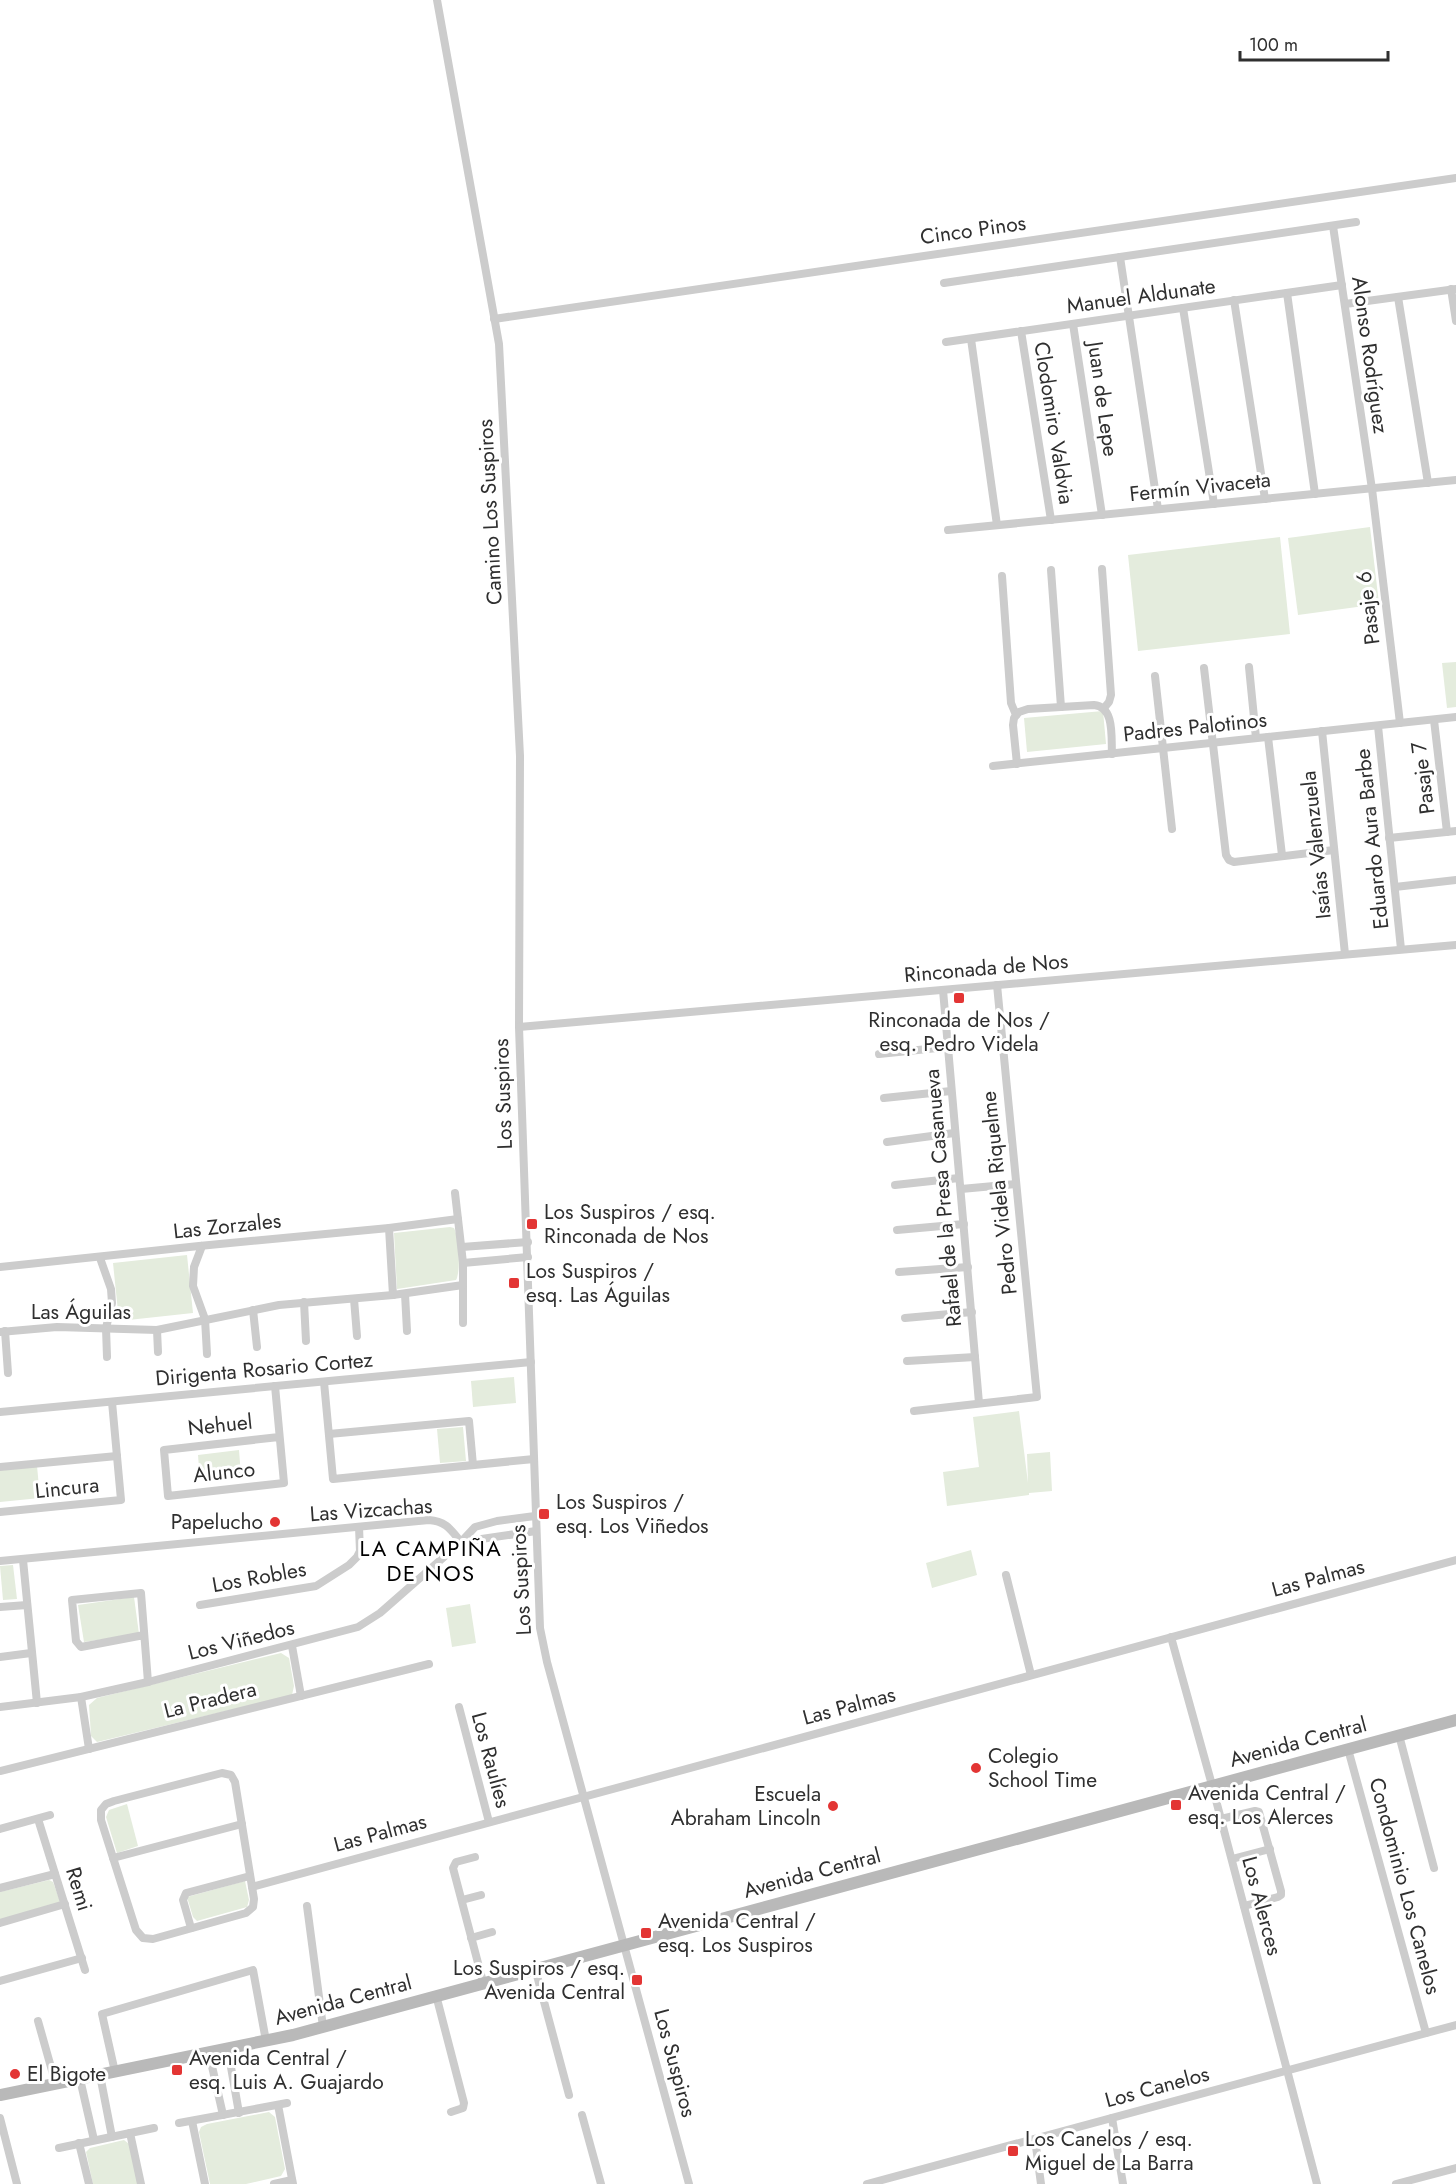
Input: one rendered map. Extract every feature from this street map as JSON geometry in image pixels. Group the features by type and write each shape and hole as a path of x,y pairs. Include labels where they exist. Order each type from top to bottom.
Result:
{"street":[{"name":"Camino Los Suspiros","path":"437,0 499,344 520,756 519,1027"},
{"name":"Cinco Pinos","path":"494,319 1456,178"},
{"path":"944,283 1356,222"},
{"name":"Alonso Rodríguez","path":"1334,226 1372,489"},
{"path":"1120,257 1158,509"},
{"name":"Manuel Aldunate","path":"946,342 1342,285"},
{"path":"1345,304 1454,289 1456,321"},
{"path":"1287,293 1315,494"},
{"path":"1398,297 1428,483"},
{"path":"1234,300 1265,499"},
{"path":"1183,308 1214,504"},
{"name":"Juan de Lepe","path":"1073,324 1101,515"},
{"name":"Clodomiro Valdvia","path":"1021,331 1051,520"},
{"path":"971,339 998,525"},
{"name":"Fermín Vivaceta","path":"948,530 1456,480"},
{"name":"Pasaje 6","path":"1372,489 1400,723"},
{"path":"1101,569 1111,695 1104,708"},
{"path":"1051,570 1061,707"},
{"path":"1002,576 1011,703 1016,715"},
{"path":"1249,667 1256,738"},
{"path":"1204,668 1226,855 1229,860 1234,862 1334,850"},
{"path":"1155,676 1172,830"},
{"path":"1017,764 1013,725 1016,715 1023,710 1098,705 1104,708 1109,718 1112,754"},
{"name":"Padres Palotinos","path":"993,766 1456,717"},
{"name":"Pasaje 7","path":"1434,720 1452,831"},
{"name":"Eduardo Aura Barbe","path":"1377,726 1401,949"},
{"name":"Isaías Valenzuela","path":"1322,731 1345,954"},
{"path":"1268,737 1282,855"},
{"path":"1389,838 1452,831"},
{"path":"1395,887 1456,880"},
{"name":"Rinconada de Nos","path":"519,1027 1456,945"},
{"name":"Pedro Videla Riquelme","path":"980,1403 1037,1397 997,985"},
{"name":"Rafael de la Presa Casanueva","path":"943,990 954,1133 980,1403"},
{"name":"Los Suspiros","path":"519,1027 528,1242 538,1611 543,1645 689,2184"},
{"path":"879,1054 947,1047"},
{"path":"884,1098 951,1091"},
{"path":"886,1142 954,1133"},
{"path":"896,1185 959,1178"},
{"path":"961,1189 1016,1184"},
{"path":"455,1193 463,1263 463,1323"},
{"name":"Las Zorzales","path":"0,1267 458,1219"},
{"path":"897,1230 964,1224"},
{"path":"389,1228 393,1295"},
{"path":"462,1247 528,1242"},
{"path":"202,1246 195,1262 193,1286 205,1319 207,1354"},
{"path":"463,1263 528,1257"},
{"path":"100,1258 111,1289 112,1303 106,1328 107,1357"},
{"path":"899,1272 968,1267"},
{"name":"Las Águilas","path":"8,1372 3,1332 57,1327 157,1330 205,1319 304,1302 405,1294 463,1285"},
{"path":"405,1294 407,1331"},
{"path":"354,1299 357,1336"},
{"path":"304,1302 306,1341"},
{"path":"253,1310 257,1347"},
{"path":"905,1318 972,1312"},
{"name":"Las Águilas","path":"157,1330 158,1352"},
{"path":"907,1361 975,1356"},
{"name":"Dirigenta Rosario Cortez","path":"0,1412 531,1362"},
{"path":"324,1382 333,1479 534,1459"},
{"path":"275,1386 279,1437"},
{"path":"0,1467 117,1456 112,1402"},
{"path":"914,1411 980,1403"},
{"path":"329,1434 469,1421 473,1465"},
{"name":"Nehuel","path":"168,1496 164,1450 279,1437"},
{"name":"Alunco","path":"168,1496 284,1483 279,1437"},
{"name":"Lincura","path":"0,1512 121,1500 117,1456"},
{"name":"Los Viñedos","path":"0,1707 81,1697 342,1633 372,1619 461,1542 475,1527 535,1516"},
{"name":"Las Vizcachas","path":"0,1561 440,1521 449,1527 461,1542"},
{"name":"Los Robles","path":"200,1605 316,1586 350,1565 357,1557 360,1551 359,1527"},
{"path":"461,1542 536,1532"},
{"path":"23,1560 37,1703"},
{"name":"Las Palmas","path":"252,1887 1456,1560"},
{"path":"1006,1575 1031,1675"},
{"path":"144,1635 81,1647 76,1641 72,1600 141,1593 148,1682"},
{"path":"0,1607 27,1605"},
{"name":"Los Alerces","path":"1171,1637 1317,2184"},
{"path":"292,1646 301,1696"},
{"path":"0,1657 32,1653"},
{"name":"La Pradera","path":"0,1772 429,1664"},
{"path":"81,1697 89,1749"},
{"name":"Los Raulíes","path":"459,1707 489,1822"},
{"name":"Avenida Central","path":"0,2095 228,2050 323,2027 1456,1720"},
{"path":"1399,1735 1434,1868"},
{"name":"Condominio Los Canelos","path":"1348,1749 1426,2033"},
{"path":"227,1773 233,1776 252,1887 254,1903 249,1911 153,1939 140,1936 136,1930 100,1813 103,1806 114,1801 227,1773"},
{"path":"1221,1819 1258,1811 1270,1849 1281,1895 1244,1906"},
{"path":"0,1829 50,1815"},
{"name":"Remi","path":"38,1819 85,1970"},
{"path":"113,1858 242,1824"},
{"path":"1232,1859 1270,1849"},
{"path":"474,1857 453,1864 483,1982"},
{"path":"0,1888 56,1874"},
{"path":"191,1928 183,1900 186,1893 250,1876"},
{"path":"462,1900 481,1895"},
{"path":"0,1923 65,1904"},
{"path":"307,1906 323,2027"},
{"path":"471,1938 492,1932"},
{"path":"0,1982 81,1958"},
{"path":"536,1968 569,2095"},
{"path":"115,2072 102,2014 253,1970 266,2041"},
{"path":"436,1995 464,2103 463,2108 450,2112"},
{"path":"38,2021 56,2085"},
{"name":"Los Canelos","path":"867,2184 1456,2025"},
{"path":"228,2050 239,2113"},
{"path":"209,2053 223,2115"},
{"path":"100,2075 112,2137"},
{"path":"80,2079 94,2140"},
{"path":"179,2123 287,2103"},
{"path":"274,2184 293,2182 278,2105"},
{"path":"582,2115 601,2184"},
{"path":"0,2118 17,2184"},
{"path":"1112,2118 1123,2184"},
{"path":"192,2121 206,2184"},
{"path":"59,2148 154,2127"},
{"path":"130,2133 141,2184"},
{"path":"1035,2139 1041,2184"},
{"path":"80,2144 89,2184"},
{"path":"1396,2184 1456,2168"}],"green space":[{"path":"1370,527 1379,604 1298,615 1288,538"},
{"path":"1280,537 1290,634 1138,651 1128,555"},
{"path":"1456,662 1456,707 1447,708 1442,663"},
{"path":"1103,711 1106,744 1027,752 1024,718"},
{"path":"454,1228 458,1246 459,1262 456,1280 397,1289 394,1233"},
{"path":"187,1255 193,1313 119,1321 113,1263"},
{"path":"514,1377 516,1403 473,1407 471,1381"},
{"path":"1019,1411 1028,1483 1027,1454 1050,1452 1052,1491 947,1506 943,1472 979,1467 973,1417"},
{"path":"463,1427 466,1461 440,1463 437,1429"},
{"path":"239,1450 241,1476 200,1480 198,1455"},
{"path":"37,1466 40,1498 0,1502 0,1469"},
{"path":"971,1550 977,1575 932,1588 926,1563"},
{"path":"13,1565 17,1599 3,1600 0,1566"},
{"path":"134,1597 139,1634 84,1642 78,1605"},
{"path":"470,1604 476,1643 452,1647 446,1608"},
{"path":"281,1653 289,1658 294,1686 292,1695 97,1742 91,1736 89,1705 97,1698"},
{"path":"127,1804 138,1846 117,1853 106,1817 109,1810"},
{"path":"49,1880 53,1882 60,1901 57,1904 0,1920 0,1892"},
{"path":"245,1881 249,1900 247,1907 197,1921 193,1917 187,1897"},
{"path":"269,2112 275,2117 285,2169 281,2176 246,2184 210,2184 199,2132 201,2127"},
{"path":"124,2140 129,2144 139,2184 93,2184 86,2152 90,2148"}],"place":[{"name":"Rinconada de Nos / esq. Pedro Videla","path":"959,998"},
{"name":"Los Suspiros / esq. Rinconada de Nos","path":"532,1224"},
{"name":"Los Suspiros / esq. Las Águilas","path":"514,1283"},
{"name":"Los Suspiros / esq. Los Viñedos","path":"544,1514"},
{"name":"Papelucho","path":"275,1522"},
{"name":"Colegio School Time","path":"976,1768"},
{"name":"Avenida Central / esq. Los Alerces","path":"1176,1805"},
{"name":"Escuela Abraham Lincoln","path":"833,1806"},
{"name":"Avenida Central / esq. Los Suspiros","path":"646,1933"},
{"name":"Los Suspiros / esq. Avenida Central","path":"637,1980"},
{"name":"Avenida Central / esq. Luis A. Guajardo","path":"177,2070"},
{"name":"El Bigote","path":"15,2074"},
{"name":"Los Canelos / esq. Miguel de La Barra","path":"1013,2151"}],"district":[{"name":"LA CAMPIÑA DE NOS","path":"431,1560"}]}
